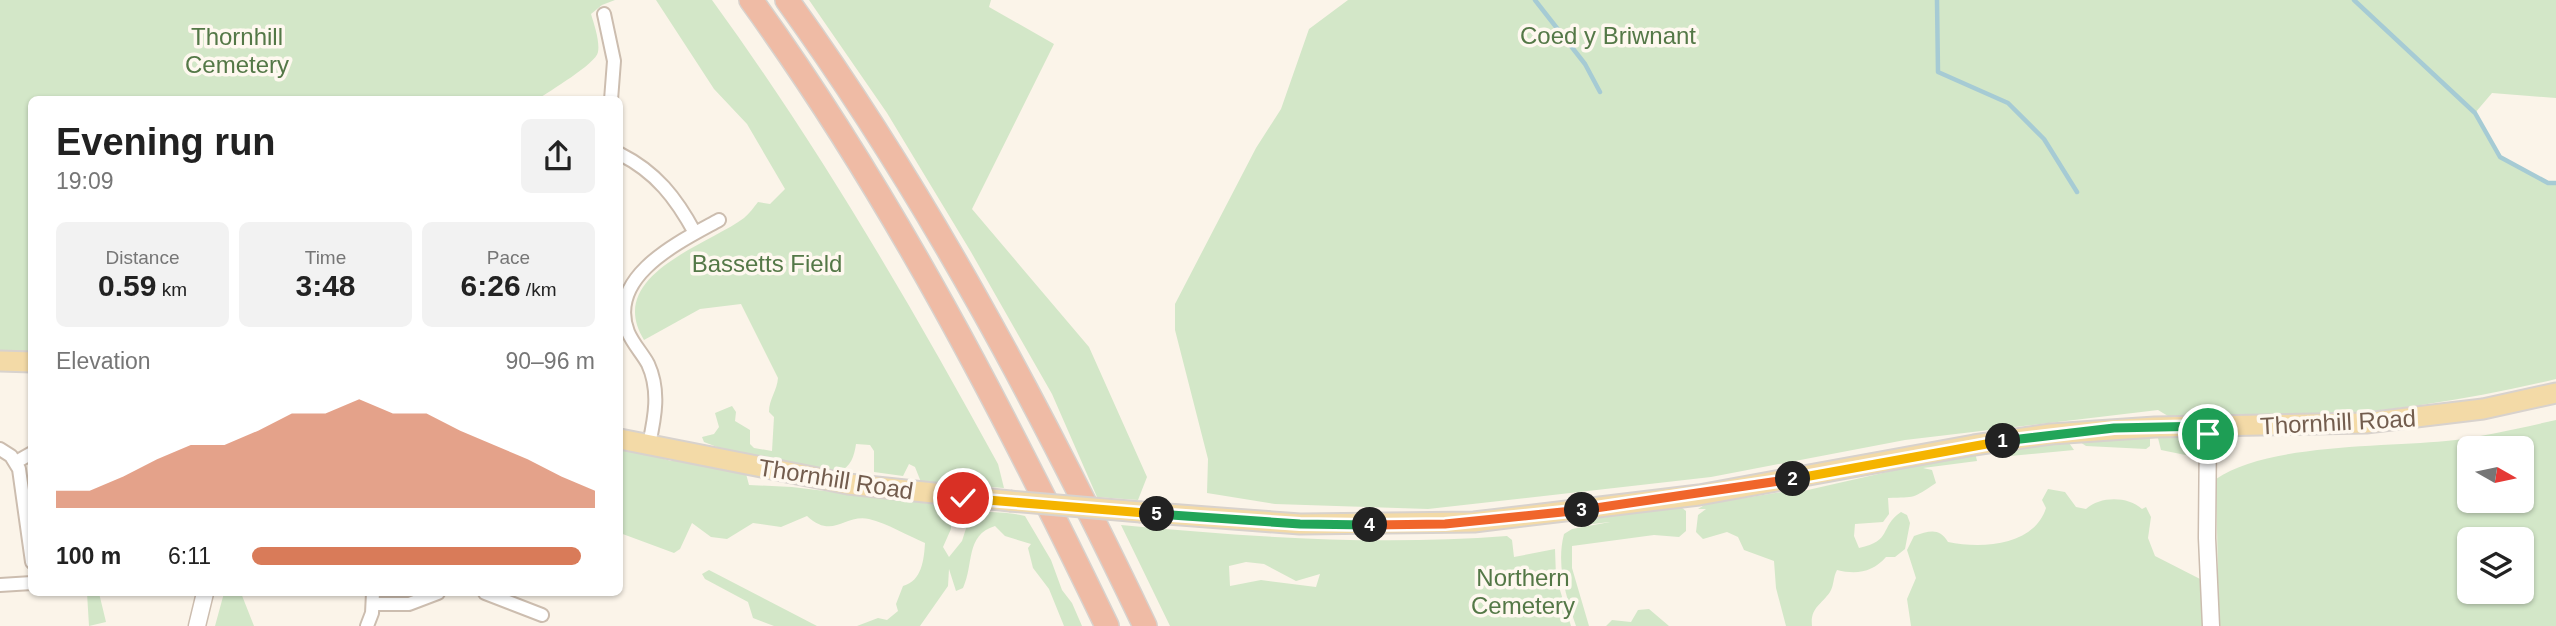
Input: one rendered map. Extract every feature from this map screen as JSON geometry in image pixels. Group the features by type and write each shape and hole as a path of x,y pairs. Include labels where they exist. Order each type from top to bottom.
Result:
{"highway":[{"path":"751,0 815,88 946,311 1001,412 1107,626"},
{"path":"787,0 850,91 974,293 1046,426 1145,626"}],"main road":[{"path":"0,361 28,362"},
{"name":"Thornhill Road","path":"623,440 858,486 996,500 1300,524 1474,522 1699,495 2033,436 2114,428 2305,426 2410,419 2483,410 2556,393"}],"street":[{"path":"604,14 614,61 611,96"},
{"path":"623,156 650,172 663,184 695,233"},
{"path":"623,310 630,290 645,270 667,249 719,220"},
{"path":"623,316 628,331 648,365 654,385 655,408 649,444"},
{"path":"2208,426 2207,538 2211,626"},
{"path":"0,449 16,462 28,537"},
{"path":"16,462 28,455"},
{"path":"0,585 28,583"},
{"path":"197,626 204,596"},
{"path":"367,626 373,599 410,604 430,596"},
{"path":"493,596 542,615"}],"green space":[{"name":"Thornhill Cemetery","path":"0,0 615,0 602,5 591,14 598,43 595,57 543,96 28,96 28,356 0,353"},
{"name":"Bassetts Field","path":"656,0 712,0 827,169 932,345 998,464 1004,488 921,482 915,467 909,464 903,476 874,472 874,451 870,445 856,444 851,461 839,472 718,453 717,447 704,442 702,437 714,434 719,427 715,413 732,406 736,412 735,421 750,430 750,444 754,448 772,451 774,417 769,412 769,407 778,378 741,304 700,309 644,340 635,317 638,297 649,280 666,265 744,218 758,202 770,204 785,189 747,124 714,89"},
{"path":"809,0 991,0 989,7 1054,44 972,209 1089,347 1147,477 1138,500 1097,497 1052,394 971,252 887,113"},
{"name":"Coed y Briwnant","path":"1348,0 2556,0 2556,98 2492,93 2475,113 2500,157 2548,183 2556,183 2556,379 2430,404 2333,415 2173,419 2158,410 1905,440 1711,477 1428,509 1275,504 1207,493 1208,459 1175,330 1175,304 1256,148 1281,109 1309,29"},
{"path":"2556,420 2556,626 2219,626 2216,479 2264,459 2294,453 2457,439 2457,513 2534,513 2534,436 2480,436"},
{"path":"2157,434 2183,438 2200,458 2161,450"},
{"path":"2150,436 2150,446 2146,449 2086,446 2080,442 2080,439"},
{"path":"2067,440 2074,450 2000,457 1999,451"},
{"path":"623,447 671,461 690,459 745,470 749,485 792,487 941,505 951,513 951,529 943,547 949,557 962,541 968,522 981,511 1025,516 1051,560 1062,590 1072,603 1082,626 1064,626 1049,589 1033,568 1028,548 1031,544 1005,536 995,526 979,536 963,588 956,591 949,569 948,586 920,626 857,626 878,618 887,620 898,611 896,604 903,586 918,574 924,556 925,543 869,519 860,518 831,526 816,523 807,516 781,527 753,523 727,539 711,537 692,523 680,549 674,553 623,534"},
{"path":"1975,452 1977,461 1923,468 1932,470 1936,483 1913,496 1888,498 1889,514 1883,522 1855,524 1854,536 1859,548 1877,542 1901,512 1907,515 1910,523 1905,549 1895,557 1886,557 1876,566 1864,571 1837,570 1830,592 1814,611 1812,626 1786,626 1776,588 1774,561 1744,550 1738,537 1727,532 1703,539 1696,532 1698,515 1706,509 1698,509 1706,504 1794,490 1799,492"},
{"path":"2048,489 2065,492 2076,507 2086,509 2099,502 2114,499 2129,502 2142,509 2146,507 2151,517 2148,538 2155,556 2204,581 2207,626 1911,626 1907,599 1916,578 1907,550 1914,536 1937,532 1948,542 1961,544 2005,542 2019,537 2040,521 2046,508 2042,500"},
{"path":"1681,507 1686,511 1686,531 1679,537 1654,535 1572,546 1572,568 1589,626 1576,626 1562,569 1564,534 1572,529 1610,522 1575,526 1570,522"},
{"name":"Northern Cemetery","path":"1121,525 1314,539 1410,540 1507,536 1512,540 1514,557 1555,549 1556,577 1571,626 1170,626","holes":["1246,562 1264,564 1296,581 1320,574 1316,587 1261,580 1230,586 1229,566"]},
{"path":"709,570 817,626 774,626 753,618 748,602 705,579 702,574"},
{"path":"87,596 100,596 106,622 89,626"},
{"path":"223,596 242,596 254,626 215,626"},
{"path":"1649,609 1669,626 1606,626 1612,620 1631,622 1638,610"}],"waterway":[{"path":"1535,0 1585,64 1600,92"},
{"path":"1937,0 1938,72 2008,103 2044,139 2077,192"},
{"path":"2354,0 2475,113 2500,157 2548,183 2556,183"}],"route":[{"path":"963,498 1300,524 1445,524 1522,518 1699,495 1974,444 2052,434 2114,428 2208,426 2208,434"}]}
